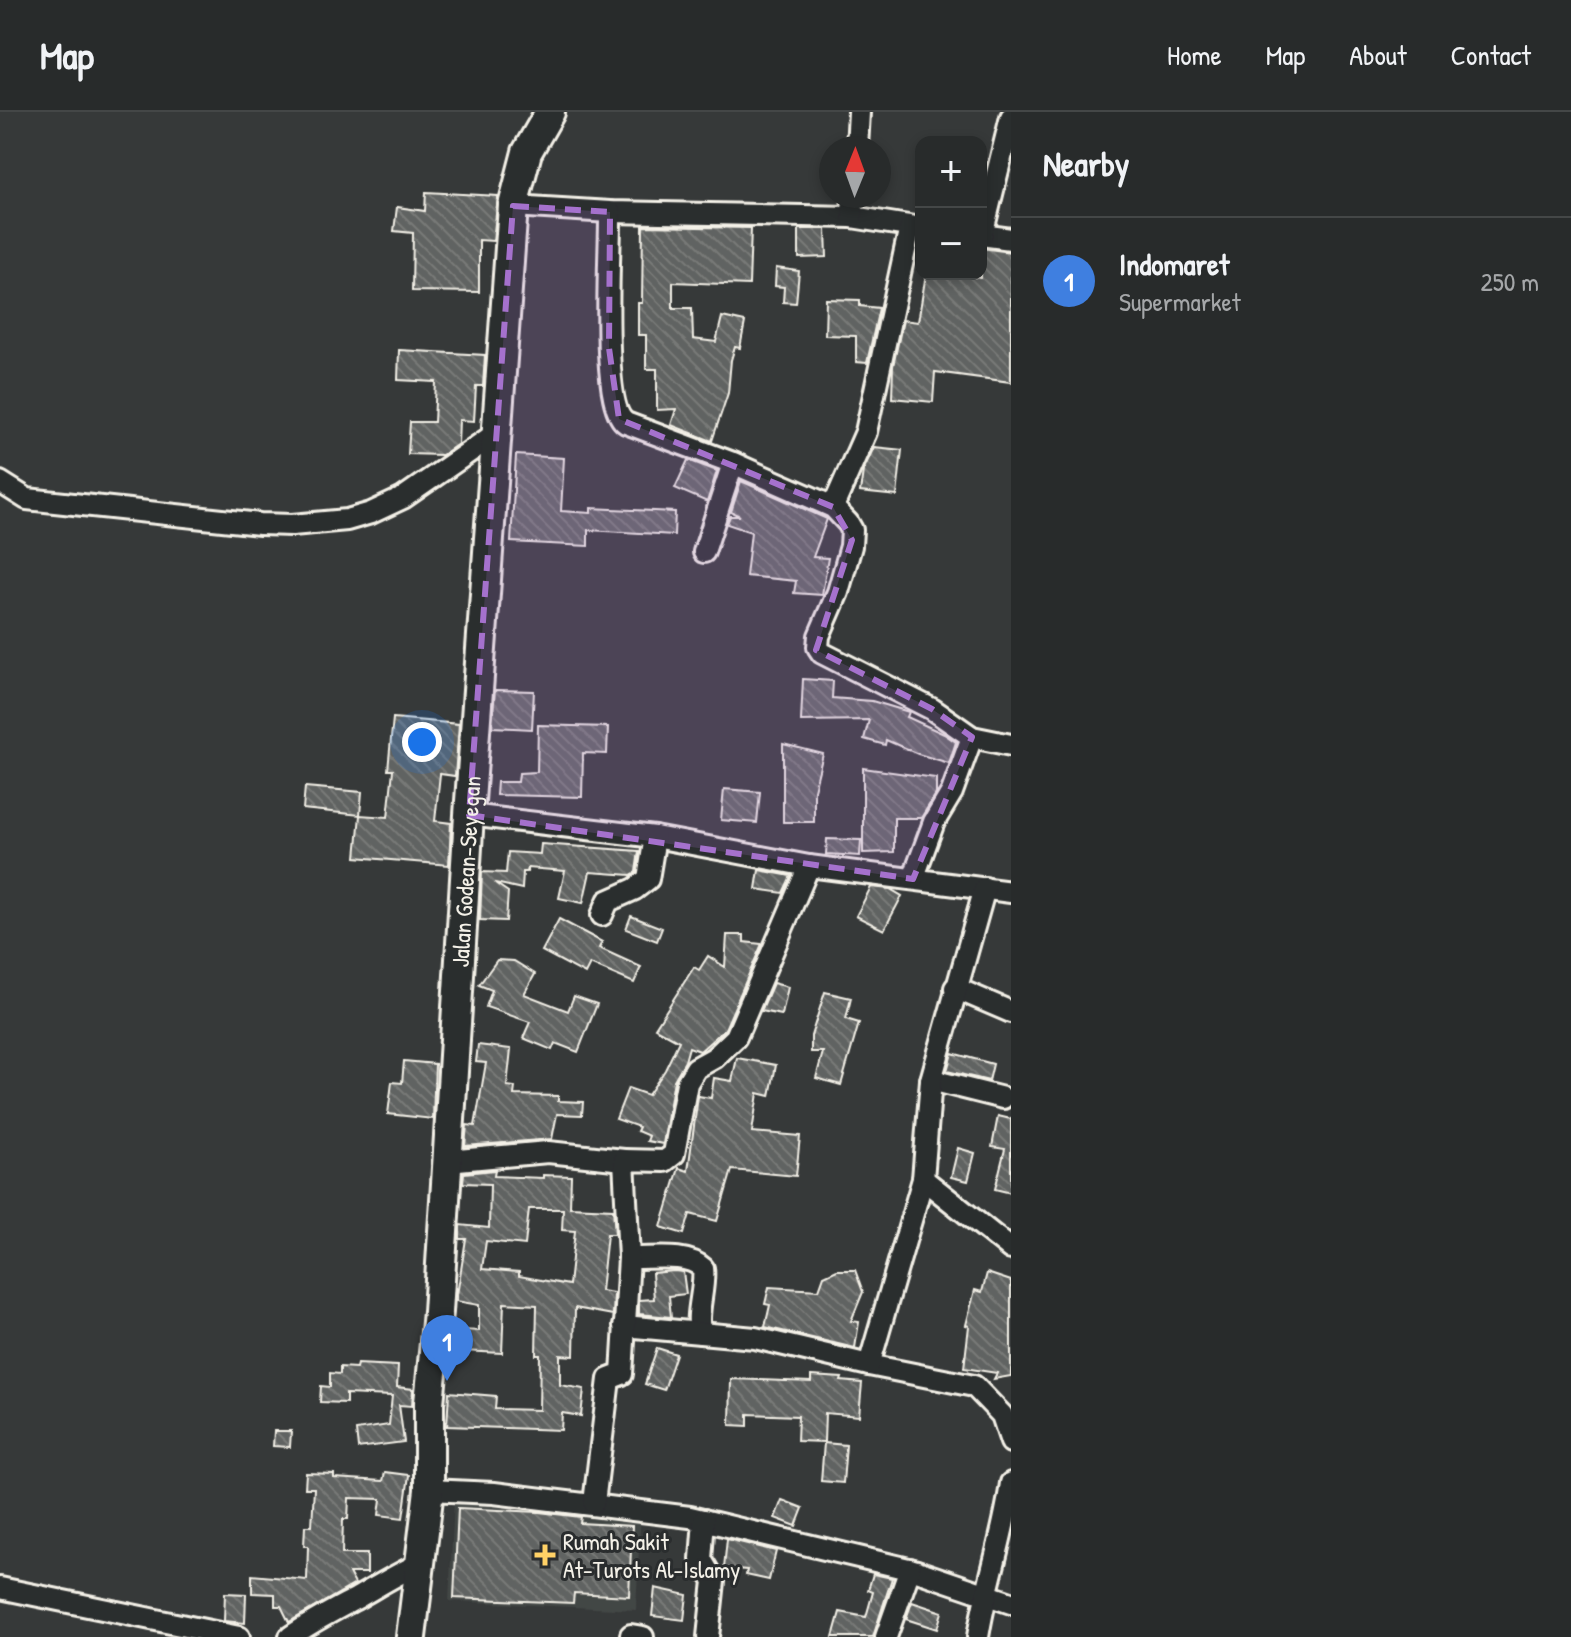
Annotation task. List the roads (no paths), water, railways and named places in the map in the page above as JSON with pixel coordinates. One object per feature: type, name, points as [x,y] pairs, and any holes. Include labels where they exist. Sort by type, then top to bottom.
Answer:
[{"type":"main road","name":"Jalan Godean-Seyegan","points":[[411,1637],[429,1490],[429,1403],[513,206],[527,152],[550,112]]},
{"type":"street","points":[[858,136],[859,112]]},
{"type":"street","points":[[987,215],[1011,117]]},
{"type":"street","points":[[513,206],[610,212],[852,217],[915,227],[866,432],[833,507]]},
{"type":"street","points":[[852,208],[852,217]]},
{"type":"street","points":[[610,212],[609,348],[611,384],[618,416],[626,423],[733,463],[833,507],[850,527],[852,540],[838,592],[819,636],[818,647],[822,653],[932,709],[972,737],[1011,745]]},
{"type":"street","points":[[987,236],[1011,239]]},
{"type":"street","points":[[0,482],[27,499],[260,524],[320,523],[371,513],[403,498],[498,432]]},
{"type":"street","points":[[704,552],[733,463]]},
{"type":"street","points":[[913,879],[934,822],[952,792],[972,737]]},
{"type":"street","points":[[469,815],[655,837],[809,866],[1011,892]]},
{"type":"street","points":[[602,915],[608,901],[635,889],[648,879],[655,837]]},
{"type":"street","points":[[447,1161],[548,1152],[665,1161],[674,1154],[687,1083],[696,1068],[714,1058],[736,1037],[809,866]]},
{"type":"street","points":[[869,1365],[923,1179],[931,1080],[985,888]]},
{"type":"street","points":[[955,988],[1011,1012]]},
{"type":"street","points":[[931,1080],[1003,1098]]},
{"type":"street","points":[[594,1503],[609,1379],[622,1374],[629,1258],[624,1160]]},
{"type":"street","points":[[923,1179],[1011,1249]]},
{"type":"street","points":[[629,1258],[681,1259],[698,1263],[703,1268],[704,1289],[698,1326],[701,1333]]},
{"type":"street","points":[[624,1326],[777,1342],[974,1386],[1006,1410],[1011,1442]]},
{"type":"street","points":[[978,1637],[1011,1483]]},
{"type":"street","points":[[429,1490],[594,1503],[704,1520],[910,1569],[1011,1603]]},
{"type":"street","points":[[704,1520],[701,1559],[714,1581],[708,1637]]},
{"type":"street","points":[[290,1637],[323,1614],[419,1564]]},
{"type":"street","points":[[886,1637],[910,1569]]},
{"type":"street","points":[[0,1588],[239,1637]]},
{"type":"place","name":"Indomaret","points":[[447,1381]]},
{"type":"place","name":"Rumah Sakit At-Turots Al-Islamy","points":[[545,1555]]}]
